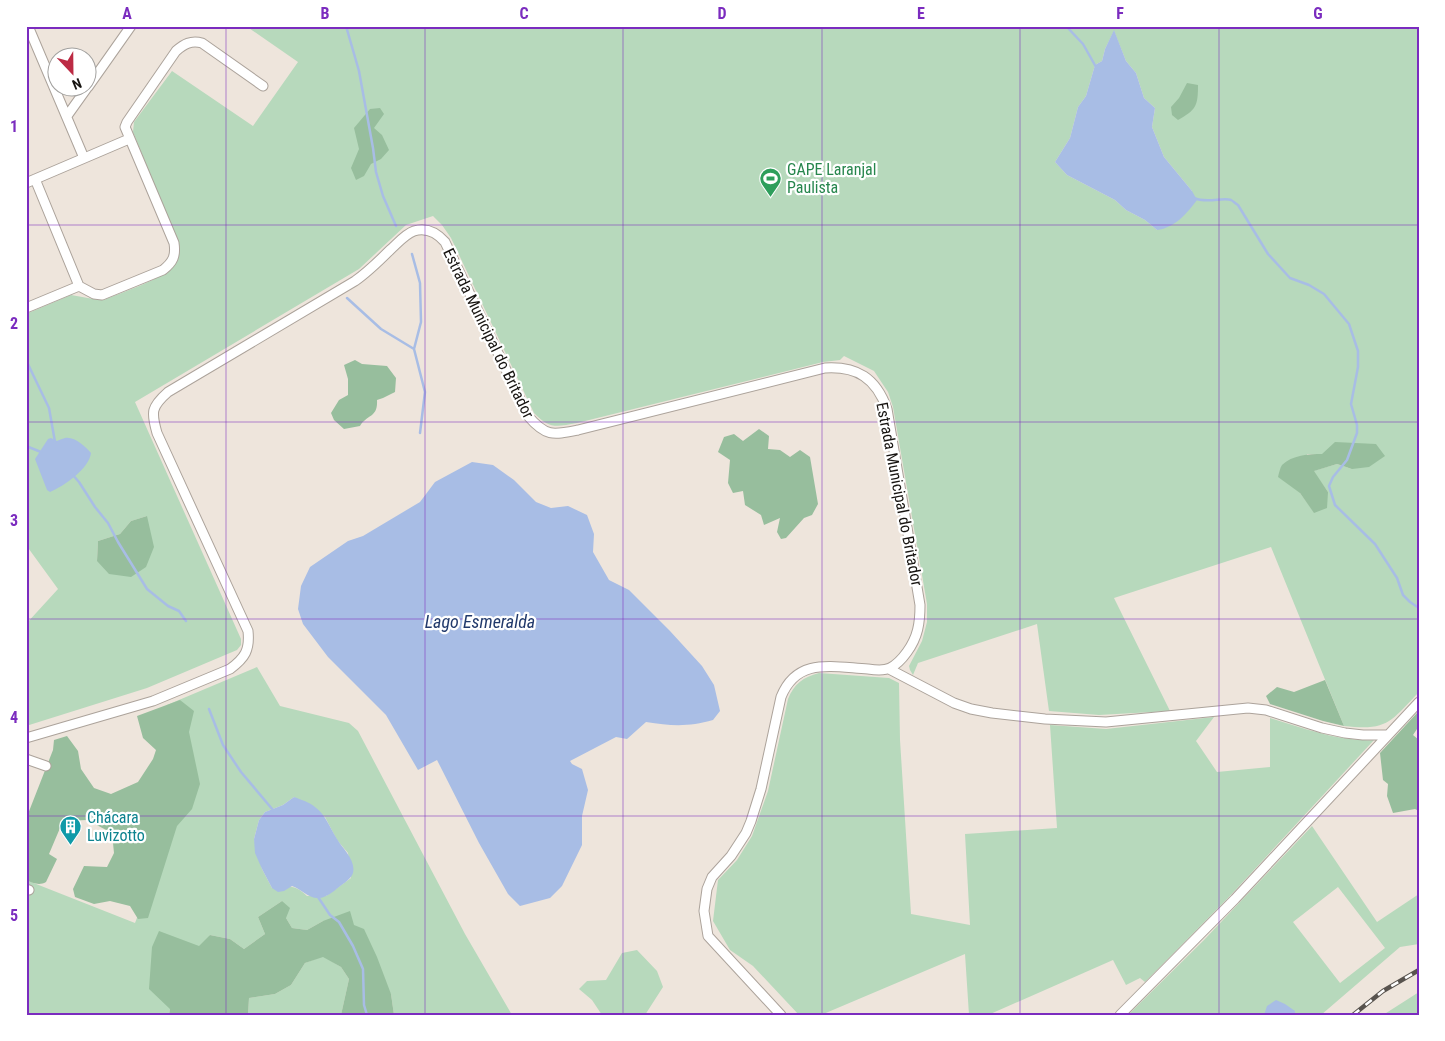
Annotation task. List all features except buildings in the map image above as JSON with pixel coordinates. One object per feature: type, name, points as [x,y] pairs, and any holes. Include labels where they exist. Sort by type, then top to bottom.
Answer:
[{"type":"street","points":[[28,26],[84,158]]},
{"type":"street","points":[[98,72],[131,26]]},
{"type":"street","points":[[129,139],[31,181],[79,286],[94,294],[102,294],[163,270],[174,258],[174,243],[125,127],[176,51],[188,42],[202,43],[263,86]]},
{"type":"street","points":[[67,116],[79,98]]},
{"type":"street","name":"Estrada Municipal do Britador","points":[[26,738],[153,701],[240,662],[246,652],[249,641],[248,631],[156,433],[153,416],[154,408],[159,400],[168,392],[355,281],[405,236],[413,231],[421,230],[429,230],[439,235],[445,242],[528,416],[536,426],[544,431],[563,433],[578,430],[824,368],[848,370],[860,374],[874,383],[882,395],[886,409],[920,605],[920,621],[915,639],[899,662],[889,669]]},
{"type":"street","points":[[26,308],[79,286]]},
{"type":"street","points":[[781,1015],[708,936],[704,911],[707,889],[712,877],[731,856],[748,827],[761,789],[781,697],[785,687],[798,674],[809,668],[819,666],[876,670],[889,669],[954,703],[971,710],[992,714],[1106,722],[1248,708],[1266,710],[1322,728],[1345,733],[1388,735]]},
{"type":"street","points":[[1120,1015],[1235,899],[1419,702]]},
{"type":"street","points":[[26,759],[46,766]]},
{"type":"green space","points":[[246,26],[1419,26],[1419,692],[1401,711],[1387,722],[1370,727],[1344,726],[1271,547],[1114,598],[1170,711],[1099,715],[1049,711],[1037,624],[918,663],[913,675],[909,666],[922,641],[927,622],[927,604],[893,407],[888,392],[874,371],[844,356],[840,360],[823,362],[577,423],[553,426],[544,422],[534,413],[451,238],[433,216],[406,225],[359,269],[135,402],[241,639],[241,645],[237,650],[147,688],[26,726],[26,624],[58,589],[26,545],[26,314],[71,295],[104,300],[162,275],[175,264],[180,248],[133,132],[134,122],[172,71],[253,126],[298,62]],"holes":[[[1114,31],[1126,61],[1136,73],[1144,98],[1155,108],[1152,127],[1164,157],[1192,191],[1157,230],[1145,220],[1126,210],[1115,200],[1067,175],[1055,162],[1070,138],[1078,107],[1086,96],[1095,65],[1102,61],[1105,49]],[[1307,454],[1322,454],[1352,469],[1337,464],[1313,471],[1328,492],[1314,512],[1300,493]],[[147,516],[97,561],[98,541],[120,534],[131,521]]]},
{"type":"green space","points":[[1187,83],[1198,85],[1196,103],[1189,113],[1178,120],[1172,115],[1171,107],[1179,98]]},
{"type":"green space","points":[[380,108],[384,114],[374,128],[382,135],[389,150],[381,159],[371,164],[364,176],[356,180],[351,168],[359,149],[354,128],[370,109]]},
{"type":"green space","points":[[355,360],[362,364],[387,366],[396,378],[395,392],[377,400],[376,410],[360,426],[344,429],[334,420],[331,413],[339,400],[348,395],[348,379],[344,365]]},
{"type":"green space","points":[[759,429],[769,436],[768,449],[780,450],[790,457],[800,450],[810,457],[818,504],[812,515],[804,518],[786,538],[781,539],[777,532],[780,518],[764,525],[761,515],[745,505],[743,491],[733,493],[728,483],[730,460],[718,452],[724,437],[734,434],[743,441]]},
{"type":"green space","points":[[1335,442],[1376,444],[1385,456],[1369,467],[1352,469],[1337,464],[1314,471],[1328,492],[1327,508],[1314,513],[1300,493],[1278,477],[1282,465],[1286,462],[1296,457],[1322,454]]},
{"type":"green space","points":[[147,516],[154,547],[146,567],[131,577],[109,574],[97,561],[98,541],[120,534],[131,521]]},
{"type":"green space","points":[[257,667],[280,706],[349,723],[358,731],[465,934],[512,1015],[394,1015],[391,994],[323,921],[307,930],[292,928],[286,918],[282,901],[258,917],[265,934],[244,949],[230,939],[210,935],[170,1009],[169,1015],[26,1015],[26,880],[135,923],[194,767],[167,705]],"holes":[[[294,797],[325,817],[337,840],[348,853],[351,878],[326,896],[307,896],[299,889],[291,887],[272,888],[262,869],[254,839],[259,820],[265,812],[283,805]]]},
{"type":"green space","points":[[819,673],[889,678],[899,683],[900,740],[911,914],[970,925],[965,834],[1057,828],[1050,725],[1106,729],[1214,717],[1196,741],[1217,772],[1270,767],[1270,718],[1335,737],[1374,740],[1228,898],[1145,982],[1140,978],[1126,985],[1113,960],[988,1015],[969,1015],[965,954],[821,1015],[799,1015],[753,966],[730,950],[713,921],[718,880],[737,860],[752,836],[768,791],[788,699],[793,689],[800,682]]},
{"type":"green space","points":[[1325,680],[1344,726],[1270,704],[1266,696],[1277,687],[1294,692]]},
{"type":"green space","points":[[180,700],[194,711],[189,732],[200,784],[192,809],[177,826],[148,918],[138,919],[130,906],[110,901],[94,904],[75,897],[73,889],[84,866],[107,867],[114,853],[112,833],[87,820],[63,821],[49,854],[57,859],[46,882],[38,884],[26,880],[26,819],[53,750],[54,740],[67,736],[78,751],[81,769],[94,788],[111,794],[138,782],[153,759],[156,750],[143,738],[137,716]]},
{"type":"green space","points":[[1417,713],[1419,714],[1419,726],[1413,735],[1419,740],[1419,811],[1415,809],[1393,813],[1387,796],[1388,784],[1383,780],[1380,753]]},
{"type":"green space","points":[[1312,826],[1377,922],[1419,894],[1419,944],[1400,947],[1321,1015],[1128,1015],[1204,940]],"holes":[[[1338,887],[1385,948],[1340,983],[1293,922]]]},
{"type":"green space","points":[[282,901],[290,908],[286,918],[292,928],[307,930],[323,921],[350,911],[354,925],[364,929],[377,957],[391,994],[394,1015],[341,1015],[349,979],[341,967],[323,957],[305,963],[291,985],[275,994],[249,998],[248,1015],[169,1015],[170,1009],[149,989],[152,947],[159,931],[199,946],[210,935],[230,939],[244,949],[265,934],[258,917]]},
{"type":"green space","points":[[637,950],[657,971],[663,987],[645,1015],[602,1015],[592,1000],[579,989],[587,981],[606,980],[622,953]]},
{"type":"green space","points":[[323,956],[341,967],[349,979],[341,1015],[248,1015],[249,998],[275,994],[291,985],[305,963]]},
{"type":"green space","points":[[1419,992],[1419,1015],[1383,1015]]},
{"type":"water","points":[[1114,30],[1126,61],[1136,73],[1144,98],[1155,108],[1152,127],[1164,157],[1192,191],[1197,200],[1180,219],[1163,229],[1157,230],[1145,220],[1126,210],[1115,200],[1067,175],[1055,162],[1070,138],[1078,107],[1086,96],[1095,65],[1102,61],[1105,49]]},
{"type":"water","points":[[51,438],[57,441],[65,438],[76,440],[91,453],[81,471],[62,486],[50,492],[47,490],[35,459],[48,439]]},
{"type":"water","name":"Lago Esmeralda","points":[[472,462],[493,465],[514,480],[536,502],[551,508],[568,506],[587,515],[594,534],[593,552],[609,580],[629,590],[702,666],[714,685],[720,711],[713,720],[696,724],[672,725],[646,722],[627,739],[616,737],[570,761],[582,769],[588,790],[582,816],[582,845],[562,886],[550,898],[520,906],[508,894],[479,843],[437,760],[418,770],[386,715],[328,657],[303,624],[298,609],[301,586],[310,567],[348,541],[363,536],[420,502],[435,482]]},
{"type":"water","points":[[294,797],[319,810],[353,864],[353,873],[349,879],[322,898],[312,897],[292,886],[278,892],[272,888],[255,853],[254,839],[259,820],[265,812],[283,805]]},
{"type":"water","points":[[1276,1000],[1295,1011],[1295,1015],[1264,1015],[1267,1006]]},
{"type":"waterway","points":[[346,26],[359,71],[376,172],[383,196],[396,226]]},
{"type":"waterway","points":[[1066,26],[1083,44],[1096,67]]},
{"type":"waterway","points":[[1194,198],[1199,200],[1227,199],[1238,205],[1268,254],[1290,278],[1309,285],[1324,294],[1349,324],[1358,351],[1358,367],[1351,404],[1357,425],[1357,433],[1347,460],[1333,477],[1329,486],[1335,505],[1375,544],[1397,578],[1403,595],[1419,608]]},
{"type":"waterway","points":[[412,254],[420,283],[421,322],[414,349],[425,392],[420,433]]},
{"type":"waterway","points":[[347,298],[381,329],[414,349]]},
{"type":"waterway","points":[[26,360],[49,408],[55,442]]},
{"type":"waterway","points":[[26,446],[41,452]]},
{"type":"waterway","points":[[72,474],[108,523],[147,589],[168,606],[179,611],[186,621]]},
{"type":"waterway","points":[[209,709],[223,745],[241,772],[273,810]]},
{"type":"waterway","points":[[318,897],[330,915],[339,922],[353,946],[363,969],[364,1005],[367,1015]]},
{"type":"railway","points":[[1353,1015],[1383,991],[1419,970]]},
{"type":"place","name":"GAPE Laranjal Paulista","points":[[771,197]]},
{"type":"place","name":"Chácara Luvizotto","points":[[71,845]]}]
